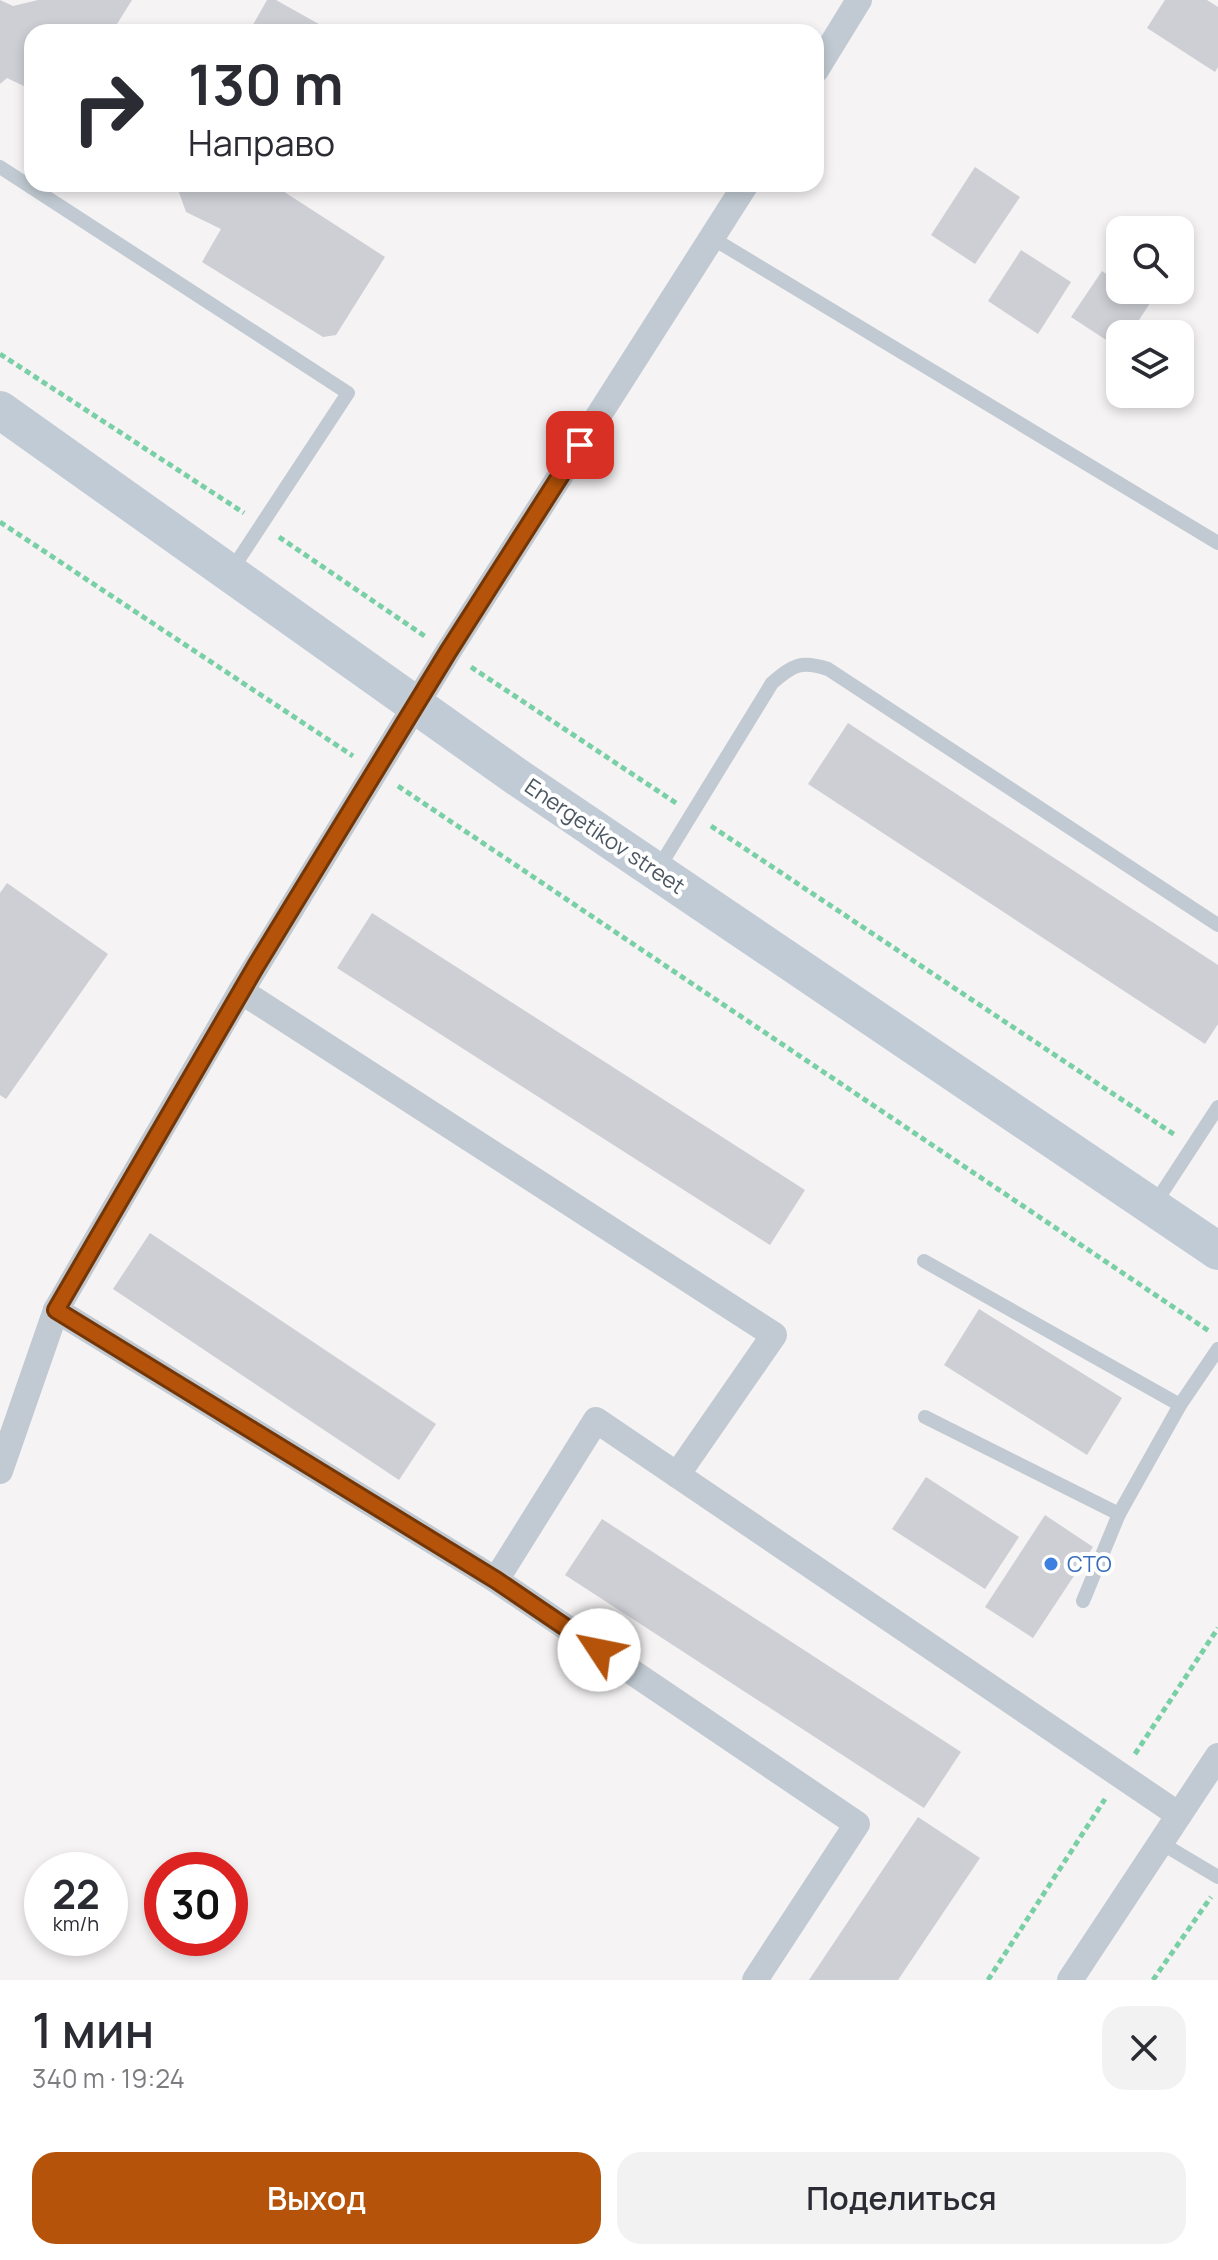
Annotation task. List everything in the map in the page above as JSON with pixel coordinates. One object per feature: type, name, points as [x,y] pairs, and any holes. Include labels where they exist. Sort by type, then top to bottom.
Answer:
[{"type":"main road","name":"Energetikov street","points":[[0,410],[228,574],[417,703],[517,777],[1218,1251]]},
{"type":"street","points":[[824,57],[859,0]]},
{"type":"street","points":[[0,1471],[56,1310],[241,991],[375,771],[741,192]]},
{"type":"street","points":[[241,991],[774,1335],[677,1475]]},
{"type":"street","points":[[56,1310],[496,1580],[857,1824],[755,1980]]},
{"type":"street","points":[[496,1580],[596,1420],[1179,1815]]},
{"type":"street","points":[[1070,1980],[1218,1756]]},
{"type":"lane","points":[[0,167],[24,183]]},
{"type":"lane","points":[[38,192],[348,393],[228,574]]},
{"type":"lane","points":[[712,238],[1218,543]]},
{"type":"lane","points":[[657,871],[772,683],[790,668],[810,663],[828,669],[1218,925]]},
{"type":"lane","points":[[1153,1205],[1218,1107]]},
{"type":"lane","points":[[924,1261],[1180,1405]]},
{"type":"lane","points":[[1083,1601],[1119,1514],[1180,1405],[1218,1349]]},
{"type":"lane","points":[[925,1417],[1119,1514]]},
{"type":"lane","points":[[1161,1843],[1218,1877]]},
{"type":"path","points":[[0,354],[1192,1147]]},
{"type":"path","points":[[0,522],[1218,1337]]},
{"type":"path","points":[[988,1980],[1218,1628]]},
{"type":"path","points":[[1153,1980],[1218,1886]]},
{"type":"building","points":[[0,0],[13,6],[38,0],[132,0],[117,24],[24,24],[24,86],[7,78],[0,84]]},
{"type":"building","points":[[267,0],[276,0],[319,24],[254,24]]},
{"type":"building","points":[[1165,0],[1207,0],[1218,7],[1218,67],[1215,72],[1147,28]]},
{"type":"building","points":[[975,167],[1020,197],[975,264],[931,235]]},
{"type":"building","points":[[179,192],[284,192],[385,257],[336,335],[323,337],[202,262],[221,229],[186,212]]},
{"type":"building","points":[[1021,250],[1071,282],[1038,334],[988,301]]},
{"type":"building","points":[[1102,271],[1106,274],[1106,304],[1149,304],[1139,320],[1106,320],[1106,340],[1071,317]]},
{"type":"building","points":[[848,723],[1218,965],[1218,1024],[1205,1044],[808,784]]},
{"type":"building","points":[[7,883],[108,954],[6,1099],[0,1095],[0,893]]},
{"type":"building","points":[[372,913],[805,1190],[770,1245],[337,968]]},
{"type":"building","points":[[150,1233],[436,1424],[399,1480],[113,1289]]},
{"type":"building","points":[[979,1309],[1122,1398],[1087,1455],[944,1365]]},
{"type":"building","points":[[926,1477],[1019,1537],[985,1589],[892,1529]]},
{"type":"building","points":[[1045,1515],[1093,1547],[1033,1638],[985,1607]]},
{"type":"building","points":[[602,1519],[961,1752],[924,1808],[565,1575]]},
{"type":"building","points":[[918,1817],[980,1858],[898,1980],[809,1980]]},
{"type":"place","name":"СТО","points":[[1051,1564]]},
{"type":"route","points":[[580,445],[448,652],[256,966],[56,1310],[496,1580],[599,1650]]}]
